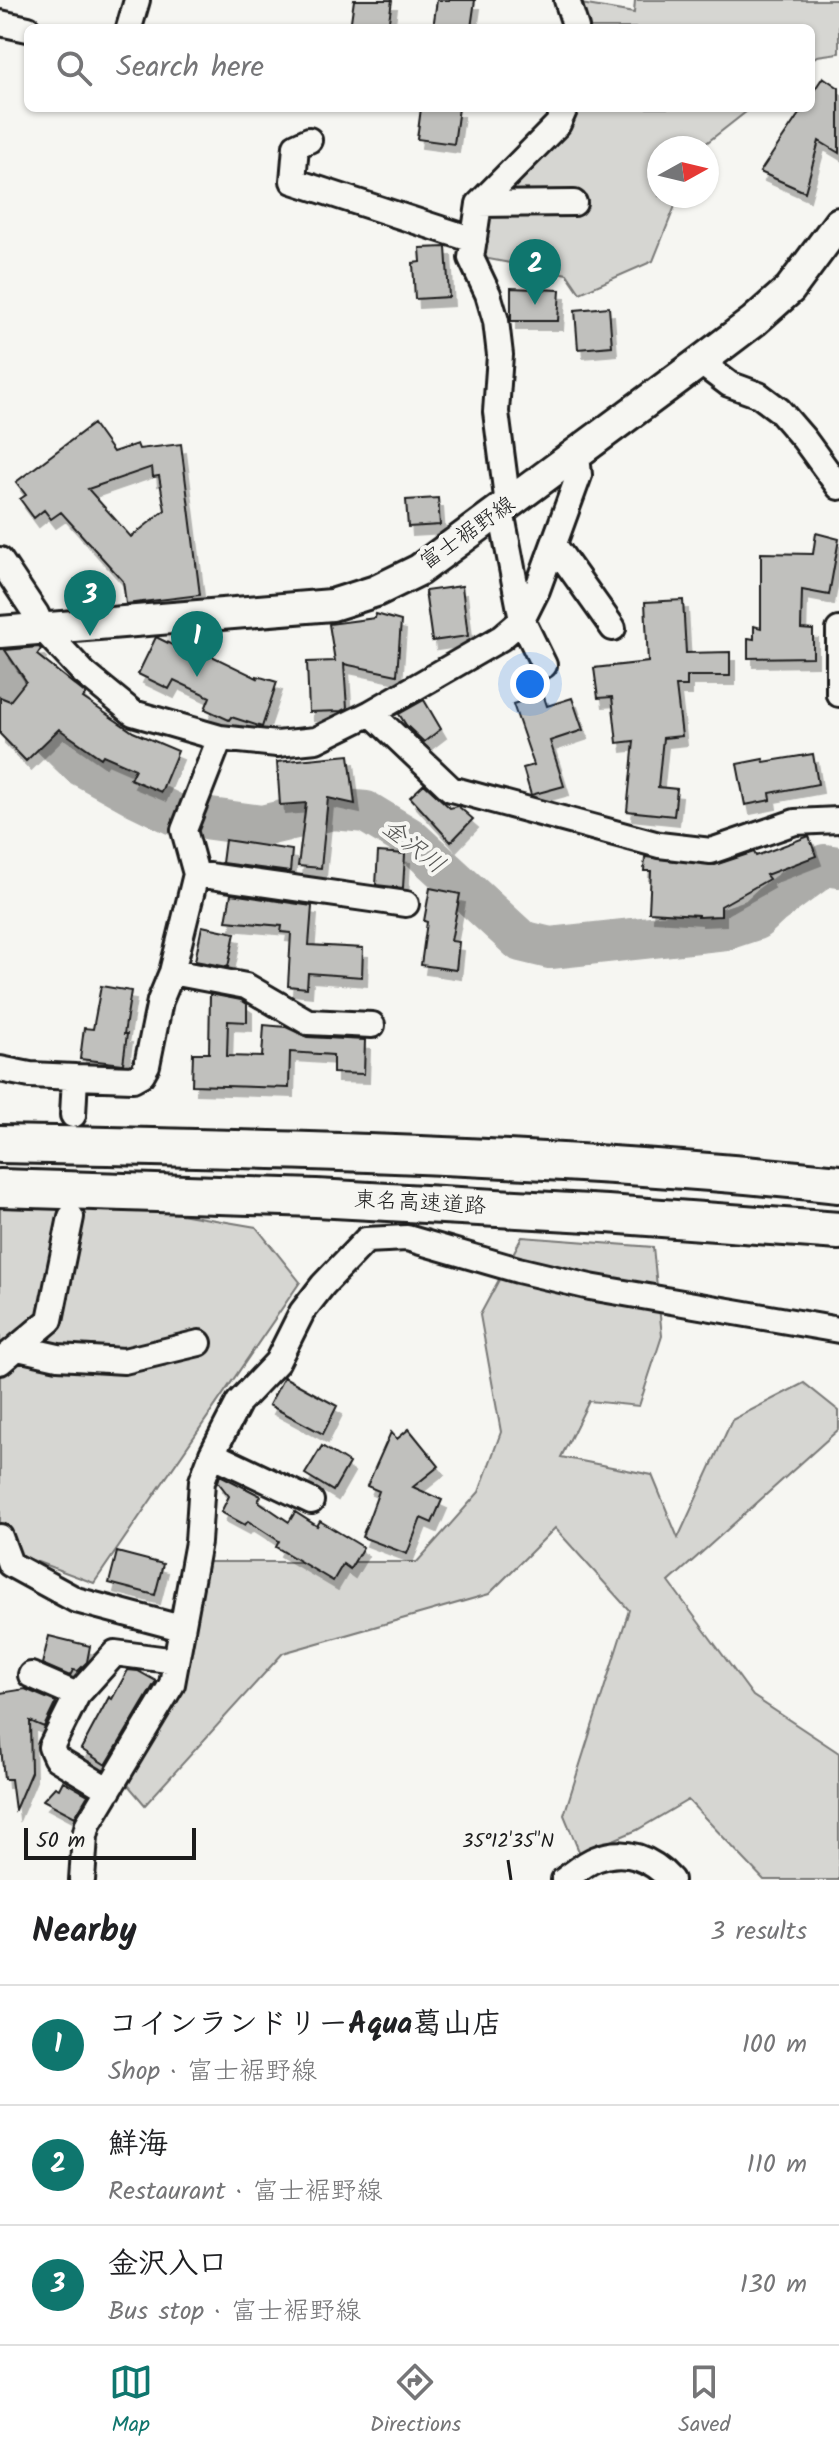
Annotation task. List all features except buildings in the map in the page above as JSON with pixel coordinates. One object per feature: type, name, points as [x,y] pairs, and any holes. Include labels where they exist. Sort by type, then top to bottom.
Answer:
[{"type":"highway","points":[[0,1144],[263,1149],[513,1160],[766,1176],[839,1184]]},
{"type":"highway","name":"東名高速道路","points":[[0,1188],[316,1198],[839,1231]]},
{"type":"main road","name":"富士裾野線","points":[[2,632],[332,605],[376,591],[419,570],[754,321],[790,289],[834,240]]},
{"type":"street","points":[[130,24],[137,0]]},
{"type":"street","points":[[567,0],[575,24]]},
{"type":"street","points":[[0,23],[24,28]]},
{"type":"street","points":[[544,665],[522,620],[505,508],[496,412],[500,355],[496,321],[488,294],[471,258],[479,204],[558,124],[563,112]]},
{"type":"street","points":[[309,140],[296,146],[293,181],[474,240]]},
{"type":"street","points":[[479,204],[574,203]]},
{"type":"street","points":[[700,362],[729,384],[759,395],[779,410],[839,487]]},
{"type":"street","points":[[0,560],[43,629],[84,673],[133,713],[220,738],[277,744],[316,740],[371,713],[501,638],[522,620],[537,590],[579,475],[577,455]]},
{"type":"street","points":[[554,545],[613,628]]},
{"type":"street","points":[[839,640],[839,694]]},
{"type":"street","points":[[371,713],[451,789],[659,845],[711,851],[795,822],[839,820]]},
{"type":"street","points":[[0,1069],[30,1075],[75,1077],[133,1079],[142,1074],[147,1065],[160,1001],[172,972],[196,874],[184,830],[220,738]]},
{"type":"street","points":[[196,874],[406,904]]},
{"type":"street","points":[[172,972],[246,986],[308,1022],[372,1025]]},
{"type":"street","points":[[73,1115],[75,1077]]},
{"type":"street","points":[[9,1355],[50,1320],[71,1217]]},
{"type":"street","points":[[82,1880],[88,1824],[172,1684],[198,1542],[202,1481],[212,1454],[239,1402],[277,1362],[302,1312],[366,1240],[407,1238],[590,1287],[839,1330]]},
{"type":"street","points":[[9,1355],[124,1361],[199,1343]]},
{"type":"street","points":[[212,1454],[311,1501]]},
{"type":"street","points":[[0,1537],[5,1570],[76,1600],[181,1628]]},
{"type":"street","points":[[109,1790],[56,1758],[51,1747],[77,1695],[115,1653],[176,1661]]},
{"type":"street","points":[[31,1675],[77,1695]]},
{"type":"street","points":[[564,1880],[595,1859],[615,1854],[643,1857],[663,1870],[671,1880]]},
{"type":"shaded area","points":[[635,0],[839,0],[839,53],[815,57],[815,24],[584,24],[581,4],[634,13]]},
{"type":"shaded area","points":[[566,112],[746,112],[715,136],[647,136],[647,208],[674,208],[653,261],[580,293],[567,274],[478,257],[486,210]]},
{"type":"shaded area","points":[[0,1199],[93,1199],[256,1227],[300,1282],[94,1583],[19,1555],[0,1559]]},
{"type":"shaded area","points":[[522,1237],[653,1247],[662,1336],[639,1406],[589,1401],[561,1457],[652,1475],[678,1538],[732,1420],[804,1383],[839,1411],[839,1429],[669,1582],[753,1696],[839,1753],[839,1880],[764,1880],[688,1800],[637,1830],[580,1854],[564,1815],[629,1610],[555,1528],[489,1594],[283,1653],[145,1805],[128,1785],[182,1676],[206,1562],[417,1562],[479,1492],[501,1432],[480,1315]]},
{"type":"waterway","name":"金沢川","points":[[0,670],[49,734],[81,765],[135,795],[174,814],[262,826],[333,809],[366,812],[409,838],[521,941],[550,948],[726,929],[756,919],[825,865],[839,867]]},
{"type":"place","name":"鮮海","points":[[535,305]]},
{"type":"place","name":"金沢入口","points":[[90,636]]},
{"type":"place","name":"コインランドリーAqua葛山店","points":[[197,677]]}]
